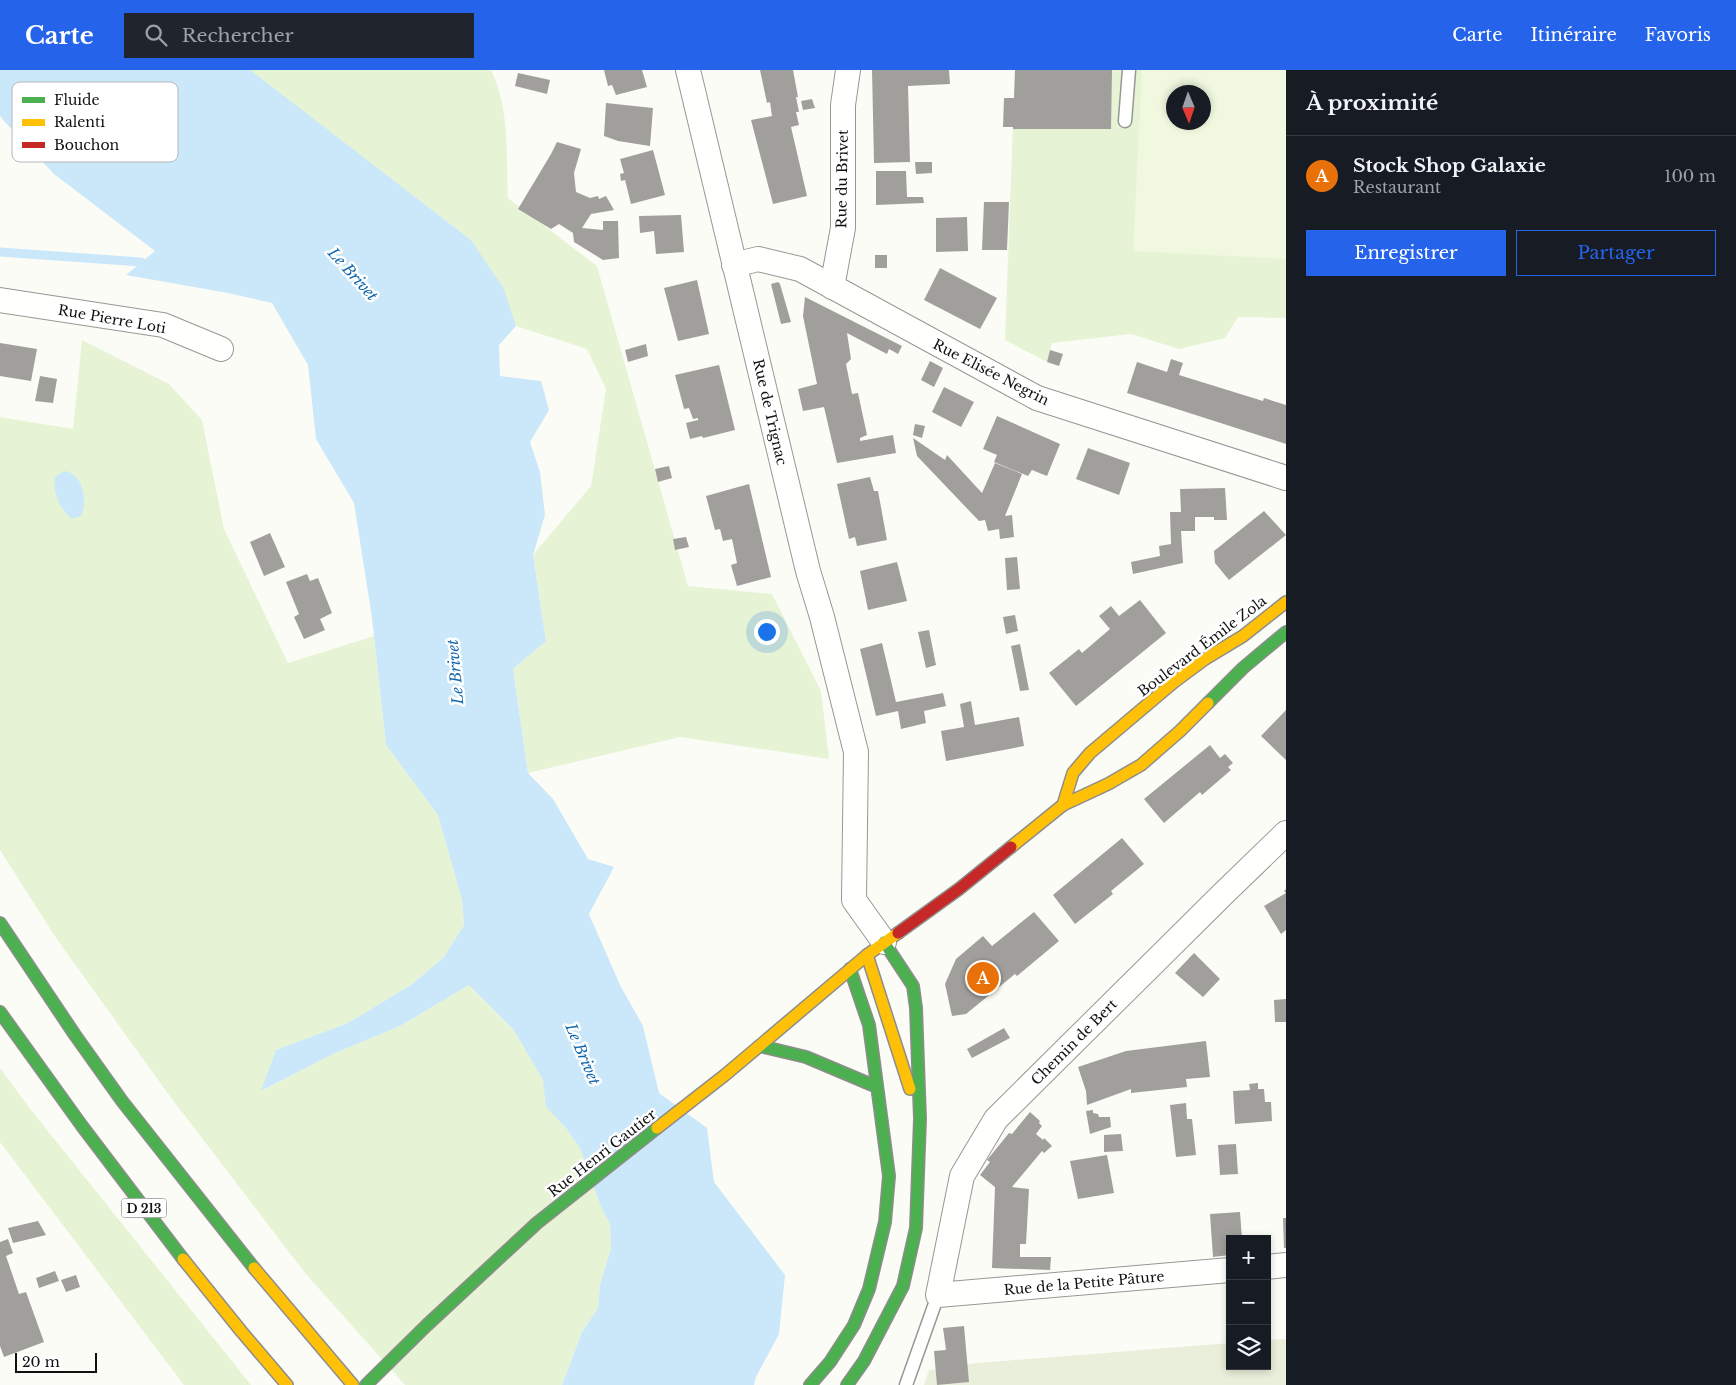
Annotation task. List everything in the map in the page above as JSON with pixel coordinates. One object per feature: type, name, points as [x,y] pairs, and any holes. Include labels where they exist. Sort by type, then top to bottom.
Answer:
[{"type":"main road","name":"Boulevard Émile Zola","points":[[1063,805],[1073,773],[1090,753],[1174,682],[1205,659],[1242,636],[1286,602]]},
{"type":"main road","points":[[875,948],[959,890],[1063,805],[1108,784],[1141,765],[1180,731],[1243,668],[1286,632]]},
{"type":"main road","points":[[0,923],[121,1099],[214,1219],[353,1385]]},
{"type":"main road","points":[[847,1385],[864,1361],[903,1286],[916,1228],[920,1119],[916,1008],[912,986],[875,948]]},
{"type":"main road","points":[[875,948],[920,1119]]},
{"type":"main road","name":"Rue Henri Gautier","points":[[366,1385],[427,1325],[537,1223],[704,1092],[875,948]]},
{"type":"main road","points":[[810,1385],[830,1362],[854,1325],[869,1289],[885,1222],[888,1176],[869,1025],[850,969]]},
{"type":"main road","name":"D 213","points":[[0,1012],[100,1153],[271,1368],[287,1385]]},
{"type":"main road","points":[[760,1046],[806,1057],[877,1087]]},
{"type":"street","name":"Rue de Trignac","points":[[688,70],[808,571],[822,617],[856,752],[854,900],[875,948]]},
{"type":"street","name":"Rue du Brivet","points":[[832,287],[843,228],[843,105],[848,70]]},
{"type":"street","name":"Rue Elisée Negrin","points":[[734,265],[758,259],[800,269],[1037,398],[1286,478]]},
{"type":"street","name":"Rue Pierre Loti","points":[[0,300],[163,325],[221,349]]},
{"type":"street","name":"Chemin de Bert","points":[[938,1295],[962,1176],[996,1120],[1286,833]]},
{"type":"street","points":[[1271,1267],[1286,1265]]},
{"type":"street","name":"Rue de la Petite Pâture","points":[[938,1295],[1226,1270]]},
{"type":"lane","points":[[1125,121],[1129,70]]},
{"type":"lane","points":[[906,1385],[938,1295]]},
{"type":"green space","points":[[248,70],[491,70],[497,85],[504,116],[508,198],[597,266],[688,586],[772,594],[821,691],[829,759],[680,737],[528,773],[513,669],[546,641],[533,555],[591,486],[606,389],[587,349],[516,326],[471,240]]},
{"type":"green space","points":[[1015,70],[1286,70],[1286,318],[1238,317],[1225,338],[1179,349],[1131,334],[1052,343],[1047,362],[1005,340]]},
{"type":"green space","points":[[1142,70],[1286,70],[1286,259],[1133,251]]},
{"type":"green space","points":[[82,340],[169,384],[202,420],[224,529],[288,663],[374,636],[386,745],[438,815],[462,900],[464,925],[444,957],[411,985],[348,1023],[276,1050],[262,1091],[333,1054],[400,1026],[469,985],[513,1029],[543,1080],[545,1092],[580,1148],[601,1207],[610,1224],[611,1248],[600,1285],[598,1308],[582,1332],[562,1385],[405,1385],[305,1273],[169,1095],[56,938],[0,850],[0,417],[73,429]]},
{"type":"green space","points":[[0,1068],[31,1110],[251,1385],[184,1385],[0,1142]]},
{"type":"green space","points":[[1286,1339],[1286,1385],[924,1385],[929,1370],[977,1363],[1226,1343],[1226,1370],[1271,1370],[1271,1340]]},
{"type":"water","name":"Le Brivet","points":[[0,70],[250,70],[471,240],[504,289],[516,326],[499,345],[500,376],[541,381],[549,410],[530,442],[540,472],[545,515],[533,555],[546,641],[513,669],[528,773],[553,799],[588,859],[614,867],[589,914],[620,985],[643,1026],[659,1093],[707,1128],[714,1182],[785,1275],[779,1334],[756,1377],[754,1385],[562,1385],[582,1332],[598,1308],[600,1285],[611,1248],[610,1224],[601,1207],[580,1148],[566,1128],[546,1107],[543,1080],[513,1029],[469,985],[400,1026],[333,1054],[261,1091],[276,1050],[348,1023],[411,985],[444,957],[464,925],[462,900],[438,815],[386,745],[372,618],[354,503],[316,439],[308,365],[272,303],[228,293],[126,275],[155,251],[54,174],[43,162],[178,162],[178,82],[12,82],[12,129],[0,116]]},
{"type":"water","points":[[64,471],[76,477],[80,482],[84,496],[81,516],[72,519],[60,505],[55,489],[55,477]]},
{"type":"building","points":[[604,70],[642,70],[647,87],[616,95],[612,85],[608,86]]},
{"type":"building","points":[[760,70],[793,70],[798,97],[796,97],[799,112],[796,112],[799,125],[791,127],[807,196],[773,204],[751,120],[772,116],[770,102],[767,103]]},
{"type":"building","points":[[872,70],[949,70],[950,84],[908,86],[910,162],[874,163]]},
{"type":"building","points":[[1015,70],[1112,70],[1111,129],[1013,129],[1013,127],[1003,127],[1004,98],[1014,98]]},
{"type":"building","points":[[518,73],[550,80],[547,94],[515,86]]},
{"type":"building","points":[[812,99],[815,108],[803,110],[801,101]]},
{"type":"building","points":[[606,103],[653,108],[650,146],[618,141],[604,136]]},
{"type":"building","points":[[557,142],[581,149],[574,173],[576,192],[590,198],[598,196],[599,199],[606,196],[614,210],[591,214],[582,228],[603,230],[603,221],[618,221],[619,258],[603,260],[574,242],[573,233],[559,224],[551,229],[518,209]]},
{"type":"building","points":[[653,150],[665,195],[631,204],[625,180],[621,181],[620,174],[624,173],[620,159]]},
{"type":"building","points":[[915,162],[932,162],[932,173],[916,174]]},
{"type":"building","points":[[876,171],[906,171],[907,197],[923,197],[924,203],[876,205]]},
{"type":"building","points":[[984,202],[1009,202],[1007,250],[982,250]]},
{"type":"building","points":[[681,215],[684,252],[656,254],[654,231],[640,233],[639,216]]},
{"type":"building","points":[[967,217],[968,251],[936,252],[936,218]]},
{"type":"building","points":[[875,255],[887,255],[887,268],[875,268]]},
{"type":"building","points":[[940,268],[997,298],[980,329],[924,300]]},
{"type":"building","points":[[697,280],[709,334],[678,341],[664,288]]},
{"type":"building","points":[[778,282],[791,322],[781,324],[771,284]]},
{"type":"building","points":[[805,297],[902,346],[898,354],[889,349],[887,354],[847,333],[851,359],[846,364],[852,394],[858,393],[867,435],[860,438],[860,441],[893,435],[896,453],[837,463],[824,407],[803,411],[798,389],[817,384],[803,316]]},
{"type":"building","points":[[0,343],[37,349],[31,381],[0,376]]},
{"type":"building","points":[[646,344],[648,356],[628,362],[625,350]]},
{"type":"building","points":[[1050,350],[1063,354],[1059,366],[1047,362]]},
{"type":"building","points":[[1171,359],[1183,363],[1179,375],[1263,401],[1264,398],[1286,405],[1286,444],[1127,393],[1137,362],[1167,372]]},
{"type":"building","points":[[930,361],[943,368],[934,387],[921,380]]},
{"type":"building","points":[[719,365],[735,430],[703,438],[702,436],[690,439],[686,423],[698,420],[698,418],[693,419],[689,408],[684,409],[675,375]]},
{"type":"building","points":[[40,376],[57,379],[53,403],[35,401]]},
{"type":"building","points":[[944,387],[974,402],[961,427],[932,412]]},
{"type":"building","points":[[997,416],[1060,444],[1047,476],[1032,470],[1028,476],[994,462],[997,455],[983,449]]},
{"type":"building","points":[[915,424],[925,426],[922,438],[913,435]]},
{"type":"building","points":[[913,438],[945,460],[947,455],[982,493],[995,463],[1022,474],[1005,516],[1012,515],[1014,537],[1000,539],[999,529],[988,531],[985,520],[979,521],[917,456]]},
{"type":"building","points":[[1088,448],[1130,463],[1119,495],[1076,479]]},
{"type":"building","points":[[669,466],[672,478],[658,482],[655,469]]},
{"type":"building","points":[[870,477],[874,491],[878,491],[887,540],[857,546],[855,537],[849,539],[837,484]]},
{"type":"building","points":[[749,484],[771,577],[737,586],[731,565],[737,563],[732,539],[723,541],[720,529],[715,530],[706,496]]},
{"type":"building","points":[[1225,488],[1227,520],[1214,520],[1214,517],[1195,517],[1195,531],[1181,531],[1183,563],[1133,574],[1131,562],[1160,556],[1159,546],[1171,544],[1170,512],[1181,512],[1180,489]]},
{"type":"building","points":[[1264,511],[1286,535],[1229,580],[1215,563],[1214,551]]},
{"type":"building","points":[[270,533],[285,567],[264,576],[250,542]]},
{"type":"building","points":[[686,537],[689,547],[675,550],[673,539]]},
{"type":"building","points":[[1017,557],[1020,589],[1007,590],[1005,558]]},
{"type":"building","points":[[897,562],[907,601],[868,610],[860,571]]},
{"type":"building","points":[[307,574],[310,581],[318,578],[332,613],[320,619],[325,630],[304,639],[294,617],[299,614],[286,582]]},
{"type":"building","points":[[1140,600],[1166,633],[1076,706],[1049,673],[1079,649],[1082,653],[1110,629],[1099,616],[1111,606],[1119,616]]},
{"type":"building","points":[[1015,615],[1018,631],[1006,634],[1003,617]]},
{"type":"building","points":[[929,630],[936,665],[926,668],[918,632]]},
{"type":"building","points":[[882,643],[896,702],[943,693],[946,706],[924,711],[926,723],[901,729],[898,711],[876,716],[860,649]]},
{"type":"building","points":[[1020,644],[1029,690],[1020,691],[1011,646]]},
{"type":"building","points":[[971,701],[975,725],[1019,717],[1024,746],[946,761],[941,731],[964,727],[960,704]]},
{"type":"building","points":[[1286,710],[1286,760],[1261,736]]},
{"type":"building","points":[[1210,745],[1220,758],[1225,754],[1233,763],[1228,767],[1231,770],[1202,795],[1200,792],[1164,823],[1144,799]]},
{"type":"building","points":[[1122,838],[1144,864],[1111,891],[1113,894],[1075,924],[1053,895]]},
{"type":"building","points":[[1286,893],[1286,930],[1281,934],[1264,906]]},
{"type":"building","points":[[1034,912],[1059,941],[1017,976],[1015,974],[966,1014],[952,1016],[945,984],[956,959],[983,936],[992,946]]},
{"type":"building","points":[[1194,953],[1220,979],[1203,997],[1175,973]]},
{"type":"building","points":[[1286,999],[1286,1022],[1275,1022],[1274,1000]]},
{"type":"building","points":[[1004,1028],[1010,1038],[972,1058],[967,1049]]},
{"type":"building","points":[[1206,1041],[1210,1077],[1186,1079],[1187,1087],[1131,1093],[1131,1089],[1087,1105],[1086,1091],[1078,1067],[1126,1051]]},
{"type":"building","points":[[1258,1083],[1258,1089],[1264,1089],[1265,1102],[1271,1102],[1272,1121],[1235,1124],[1233,1091],[1250,1090],[1249,1084]]},
{"type":"building","points":[[1186,1103],[1187,1119],[1192,1119],[1196,1155],[1176,1157],[1170,1105]]},
{"type":"building","points":[[1093,1110],[1093,1113],[1098,1114],[1099,1117],[1110,1117],[1111,1127],[1090,1134],[1086,1111]]},
{"type":"building","points":[[1030,1112],[1040,1121],[1039,1123],[1042,1126],[1036,1134],[1043,1140],[1044,1138],[1052,1146],[1044,1153],[1042,1151],[1012,1187],[1029,1189],[1026,1244],[1020,1244],[1020,1257],[1051,1257],[1050,1270],[992,1268],[995,1187],[980,1175],[990,1162],[987,1160],[1009,1133],[1012,1134]]},
{"type":"building","points":[[1121,1134],[1123,1151],[1104,1152],[1104,1135]]},
{"type":"building","points":[[1236,1144],[1238,1174],[1220,1175],[1218,1145]]},
{"type":"building","points":[[1107,1155],[1114,1193],[1078,1199],[1070,1161]]},
{"type":"building","points":[[1240,1212],[1242,1235],[1226,1235],[1226,1255],[1213,1257],[1210,1214]]},
{"type":"building","points":[[1283,1218],[1286,1218],[1286,1248],[1284,1248]]},
{"type":"building","points":[[38,1221],[46,1235],[13,1243],[8,1228]]},
{"type":"building","points":[[8,1239],[13,1253],[6,1256],[19,1294],[26,1292],[44,1342],[4,1357],[0,1346],[0,1242]]},
{"type":"building","points":[[55,1271],[59,1281],[39,1288],[36,1278]]},
{"type":"building","points":[[76,1275],[80,1287],[66,1292],[61,1280]]},
{"type":"building","points":[[964,1326],[969,1382],[937,1385],[934,1351],[946,1350],[943,1328]]},
{"type":"waterway","points":[[0,252],[141,262]]},
{"type":"traffic: fast","points":[[1208,703],[1243,668],[1286,632]]},
{"type":"traffic: fast","points":[[0,923],[122,1101],[254,1268]]},
{"type":"traffic: fast","points":[[847,1385],[864,1361],[903,1286],[916,1228],[920,1119],[916,1008],[913,986],[884,942]]},
{"type":"traffic: fast","points":[[810,1385],[830,1362],[854,1325],[869,1289],[885,1222],[889,1176],[869,1025],[850,969]]},
{"type":"traffic: fast","points":[[0,1012],[82,1126],[183,1259]]},
{"type":"traffic: fast","points":[[760,1046],[806,1057],[877,1087]]},
{"type":"traffic: fast","points":[[366,1385],[427,1325],[537,1223],[657,1128]]},
{"type":"traffic: slow","points":[[1063,805],[1073,773],[1090,753],[1174,682],[1205,659],[1243,636],[1286,602]]},
{"type":"traffic: slow","points":[[1011,847],[1063,805],[1108,784],[1141,765],[1180,731],[1208,703]]},
{"type":"traffic: slow","points":[[657,1128],[725,1075],[867,955],[898,933]]},
{"type":"traffic: slow","points":[[867,955],[910,1089]]},
{"type":"traffic: slow","points":[[183,1259],[287,1385]]},
{"type":"traffic: slow","points":[[254,1268],[353,1385]]},
{"type":"traffic: jam","points":[[898,933],[959,889],[1011,847]]},
{"type":"place","name":"Stock Shop Galaxie","points":[[983,978]]}]
